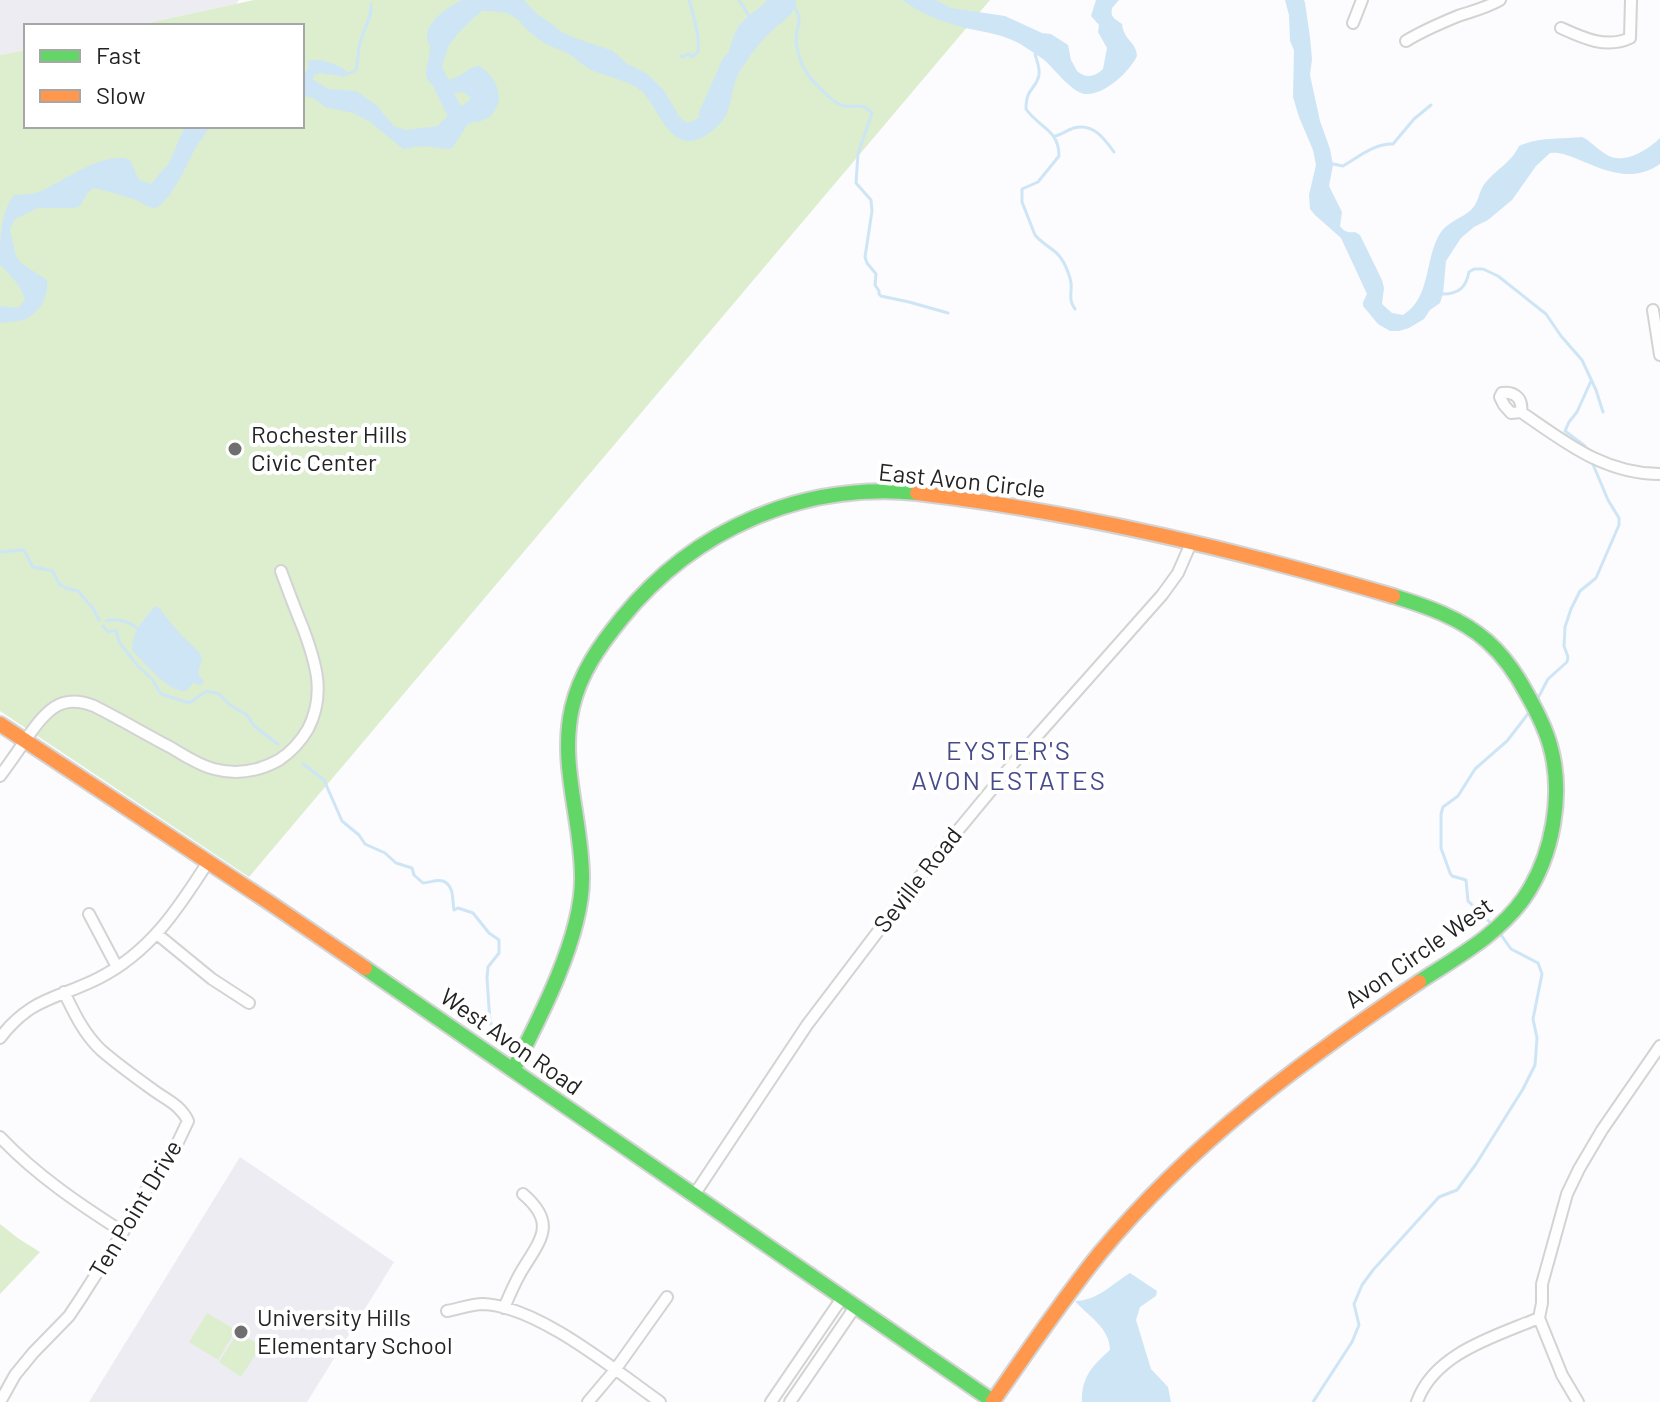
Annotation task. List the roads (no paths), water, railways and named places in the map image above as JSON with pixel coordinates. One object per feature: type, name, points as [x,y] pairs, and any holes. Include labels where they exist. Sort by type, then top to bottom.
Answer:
[{"type":"street","points":[[1353,23],[1362,0]]},
{"type":"street","points":[[1406,41],[1500,0]]},
{"type":"street","points":[[1561,28],[1600,42],[1621,42],[1630,38],[1631,0]]},
{"type":"street","points":[[1653,310],[1660,355]]},
{"type":"street","points":[[1521,412],[1591,458],[1610,466],[1660,474]]},
{"type":"street","name":"East Avon Circle","points":[[513,1070],[570,942],[581,898],[582,855],[567,747],[579,684],[599,650],[635,603],[673,567],[703,544],[773,510],[823,498],[884,490],[1048,513],[1191,543]]},
{"type":"street","name":"Seville Road","points":[[694,1195],[807,1025],[854,961],[1021,754],[1162,595],[1178,573],[1191,543]]},
{"type":"street","name":"Avon Circle West","points":[[994,1402],[1061,1304],[1101,1252],[1156,1191],[1201,1147],[1288,1074],[1346,1031],[1494,932],[1526,895],[1537,877],[1547,848],[1555,782],[1551,749],[1543,725],[1523,686],[1493,646],[1475,631],[1422,607],[1322,576],[1191,543]]},
{"type":"street","points":[[0,776],[51,709],[61,703],[76,701],[94,706],[214,769],[245,772],[283,757],[296,746],[309,725],[316,709],[318,682],[312,652],[281,571]]},
{"type":"street","name":"West Avon Road","points":[[0,724],[513,1070],[994,1402]]},
{"type":"street","points":[[0,1038],[29,1008],[99,978],[132,957],[178,909],[208,862]]},
{"type":"street","points":[[89,914],[117,967]]},
{"type":"street","points":[[157,934],[212,979],[249,1003]]},
{"type":"street","name":"Ten Point Drive","points":[[0,1402],[15,1375],[69,1316],[178,1142],[188,1121],[176,1104],[101,1049],[82,1026],[64,992]]},
{"type":"street","points":[[1578,1402],[1562,1375],[1539,1318],[1542,1284],[1567,1194],[1591,1149],[1660,1046]]},
{"type":"street","points":[[0,1137],[41,1176],[123,1232]]},
{"type":"street","points":[[504,1308],[544,1231],[536,1205],[523,1194]]},
{"type":"street","points":[[588,1402],[667,1297]]},
{"type":"street","points":[[771,1402],[849,1303]]},
{"type":"street","points":[[790,1402],[849,1303]]},
{"type":"street","points":[[447,1311],[480,1304],[504,1308],[553,1328],[660,1402]]},
{"type":"street","points":[[1417,1402],[1434,1374],[1455,1356],[1539,1318]]},
{"type":"water","points":[[462,0],[524,0],[562,32],[613,51],[626,63],[647,74],[663,89],[681,119],[688,123],[700,117],[716,95],[733,38],[742,22],[767,0],[796,0],[789,16],[770,32],[744,65],[724,119],[708,134],[694,140],[683,140],[674,135],[636,87],[592,70],[569,54],[546,44],[507,8],[497,3],[473,19],[447,50],[442,67],[448,79],[479,66],[491,76],[499,97],[494,112],[488,118],[468,124],[449,149],[421,146],[403,149],[369,121],[353,113],[325,107],[304,96],[304,73],[308,70],[308,61],[324,61],[350,73],[345,77],[320,73],[314,75],[313,80],[329,89],[356,91],[376,105],[394,126],[406,130],[438,126],[470,97],[463,92],[443,94],[426,74],[430,25]]},
{"type":"water","points":[[902,0],[936,0],[951,8],[1005,16],[1051,34],[1068,45],[1077,71],[1090,76],[1103,69],[1107,48],[1098,32],[1099,25],[1091,16],[1096,0],[1119,0],[1112,8],[1112,14],[1122,24],[1137,56],[1116,81],[1092,94],[1080,93],[1043,59],[1016,42],[943,21]]},
{"type":"water","points":[[1285,0],[1304,0],[1305,3],[1312,59],[1310,75],[1330,149],[1333,165],[1329,186],[1342,212],[1340,226],[1347,232],[1360,235],[1382,280],[1382,304],[1392,313],[1403,315],[1419,298],[1441,232],[1471,210],[1486,182],[1519,146],[1542,140],[1582,137],[1607,155],[1621,158],[1642,151],[1660,138],[1660,164],[1639,173],[1618,173],[1563,154],[1550,153],[1536,166],[1512,200],[1461,238],[1446,261],[1440,303],[1424,319],[1409,328],[1390,331],[1378,324],[1363,306],[1367,294],[1341,238],[1310,209],[1309,195],[1316,165],[1293,97],[1294,50]]},
{"type":"water","points":[[184,128],[209,128],[167,199],[155,208],[129,195],[115,179],[106,175],[80,206],[38,208],[15,219],[10,230],[16,256],[22,264],[47,280],[47,291],[40,308],[31,316],[0,323],[0,306],[18,308],[25,300],[19,286],[0,265],[3,219],[14,195],[39,192],[84,168],[119,158],[130,160],[139,180],[151,184],[169,163]]},
{"type":"water","points":[[155,606],[199,652],[202,659],[198,674],[204,681],[202,685],[193,683],[186,691],[171,687],[132,650],[137,630]]},
{"type":"water","points":[[1130,1273],[1157,1291],[1156,1296],[1140,1307],[1136,1320],[1151,1369],[1168,1387],[1171,1402],[1082,1402],[1089,1372],[1110,1350],[1102,1329],[1075,1301],[1097,1295]]},
{"type":"waterway","points":[[681,56],[690,54],[691,57],[698,49],[689,0]]},
{"type":"waterway","points":[[739,0],[749,16]]},
{"type":"waterway","points":[[474,6],[479,2],[509,5],[523,13]]},
{"type":"waterway","points":[[350,73],[356,70],[371,4]]},
{"type":"waterway","points":[[795,8],[799,20],[797,45],[807,72],[834,101],[844,106],[862,106],[872,113],[858,154],[856,183],[871,200],[865,257],[876,274],[875,285],[879,294],[948,313]]},
{"type":"waterway","points":[[1035,54],[1039,75],[1029,93],[1026,109],[1052,134],[1059,156],[1038,182],[1022,189],[1022,202],[1035,235],[1064,263],[1071,280],[1071,299],[1075,309]]},
{"type":"waterway","points":[[707,114],[730,62]]},
{"type":"waterway","points":[[437,76],[458,119],[453,126]]},
{"type":"waterway","points":[[1333,164],[1343,166],[1373,148],[1393,144],[1414,119],[1431,105]]},
{"type":"waterway","points":[[1055,136],[1074,128],[1087,128],[1102,137],[1114,152]]},
{"type":"waterway","points":[[80,179],[86,177],[142,193]]},
{"type":"waterway","points":[[1443,294],[1461,289],[1469,272],[1474,269],[1483,269],[1498,276],[1546,314],[1582,360],[1603,412]]},
{"type":"waterway","points":[[1588,452],[1585,446],[1565,431],[1591,381]]},
{"type":"waterway","points":[[1537,700],[1548,679],[1567,662],[1565,627],[1571,609],[1580,591],[1596,578],[1619,525],[1619,518],[1592,462]]},
{"type":"waterway","points":[[0,552],[24,550],[33,567],[53,571],[59,584],[78,591],[99,620]]},
{"type":"waterway","points":[[106,621],[124,621],[140,630]]},
{"type":"waterway","points":[[103,626],[108,632],[116,630],[119,642],[152,679],[161,694],[189,703],[207,691],[219,694],[278,744]]},
{"type":"waterway","points":[[1494,926],[1468,901],[1466,880],[1450,873],[1441,848],[1441,814],[1443,807],[1458,796],[1475,769],[1507,741],[1531,710]]},
{"type":"waterway","points":[[303,764],[324,780],[342,821],[365,844],[385,853],[396,863],[412,868],[414,875],[423,883],[438,880],[447,883],[454,910],[458,908],[473,913],[499,940],[499,953],[488,967],[487,978],[490,1022],[501,1042]]},
{"type":"waterway","points":[[1313,1402],[1352,1342],[1359,1325],[1354,1304],[1362,1285],[1439,1197],[1457,1190],[1523,1089],[1535,1065],[1537,1038],[1533,1019],[1542,974],[1538,963],[1511,949],[1499,932]]},
{"type":"place","name":"Rochester Hills Civic Center","points":[[235,449]]},
{"type":"place","name":"University Hills Elementary School","points":[[241,1332]]},
{"type":"district","name":"EYSTER'S AVON ESTATES","points":[[1009,766]]}]
